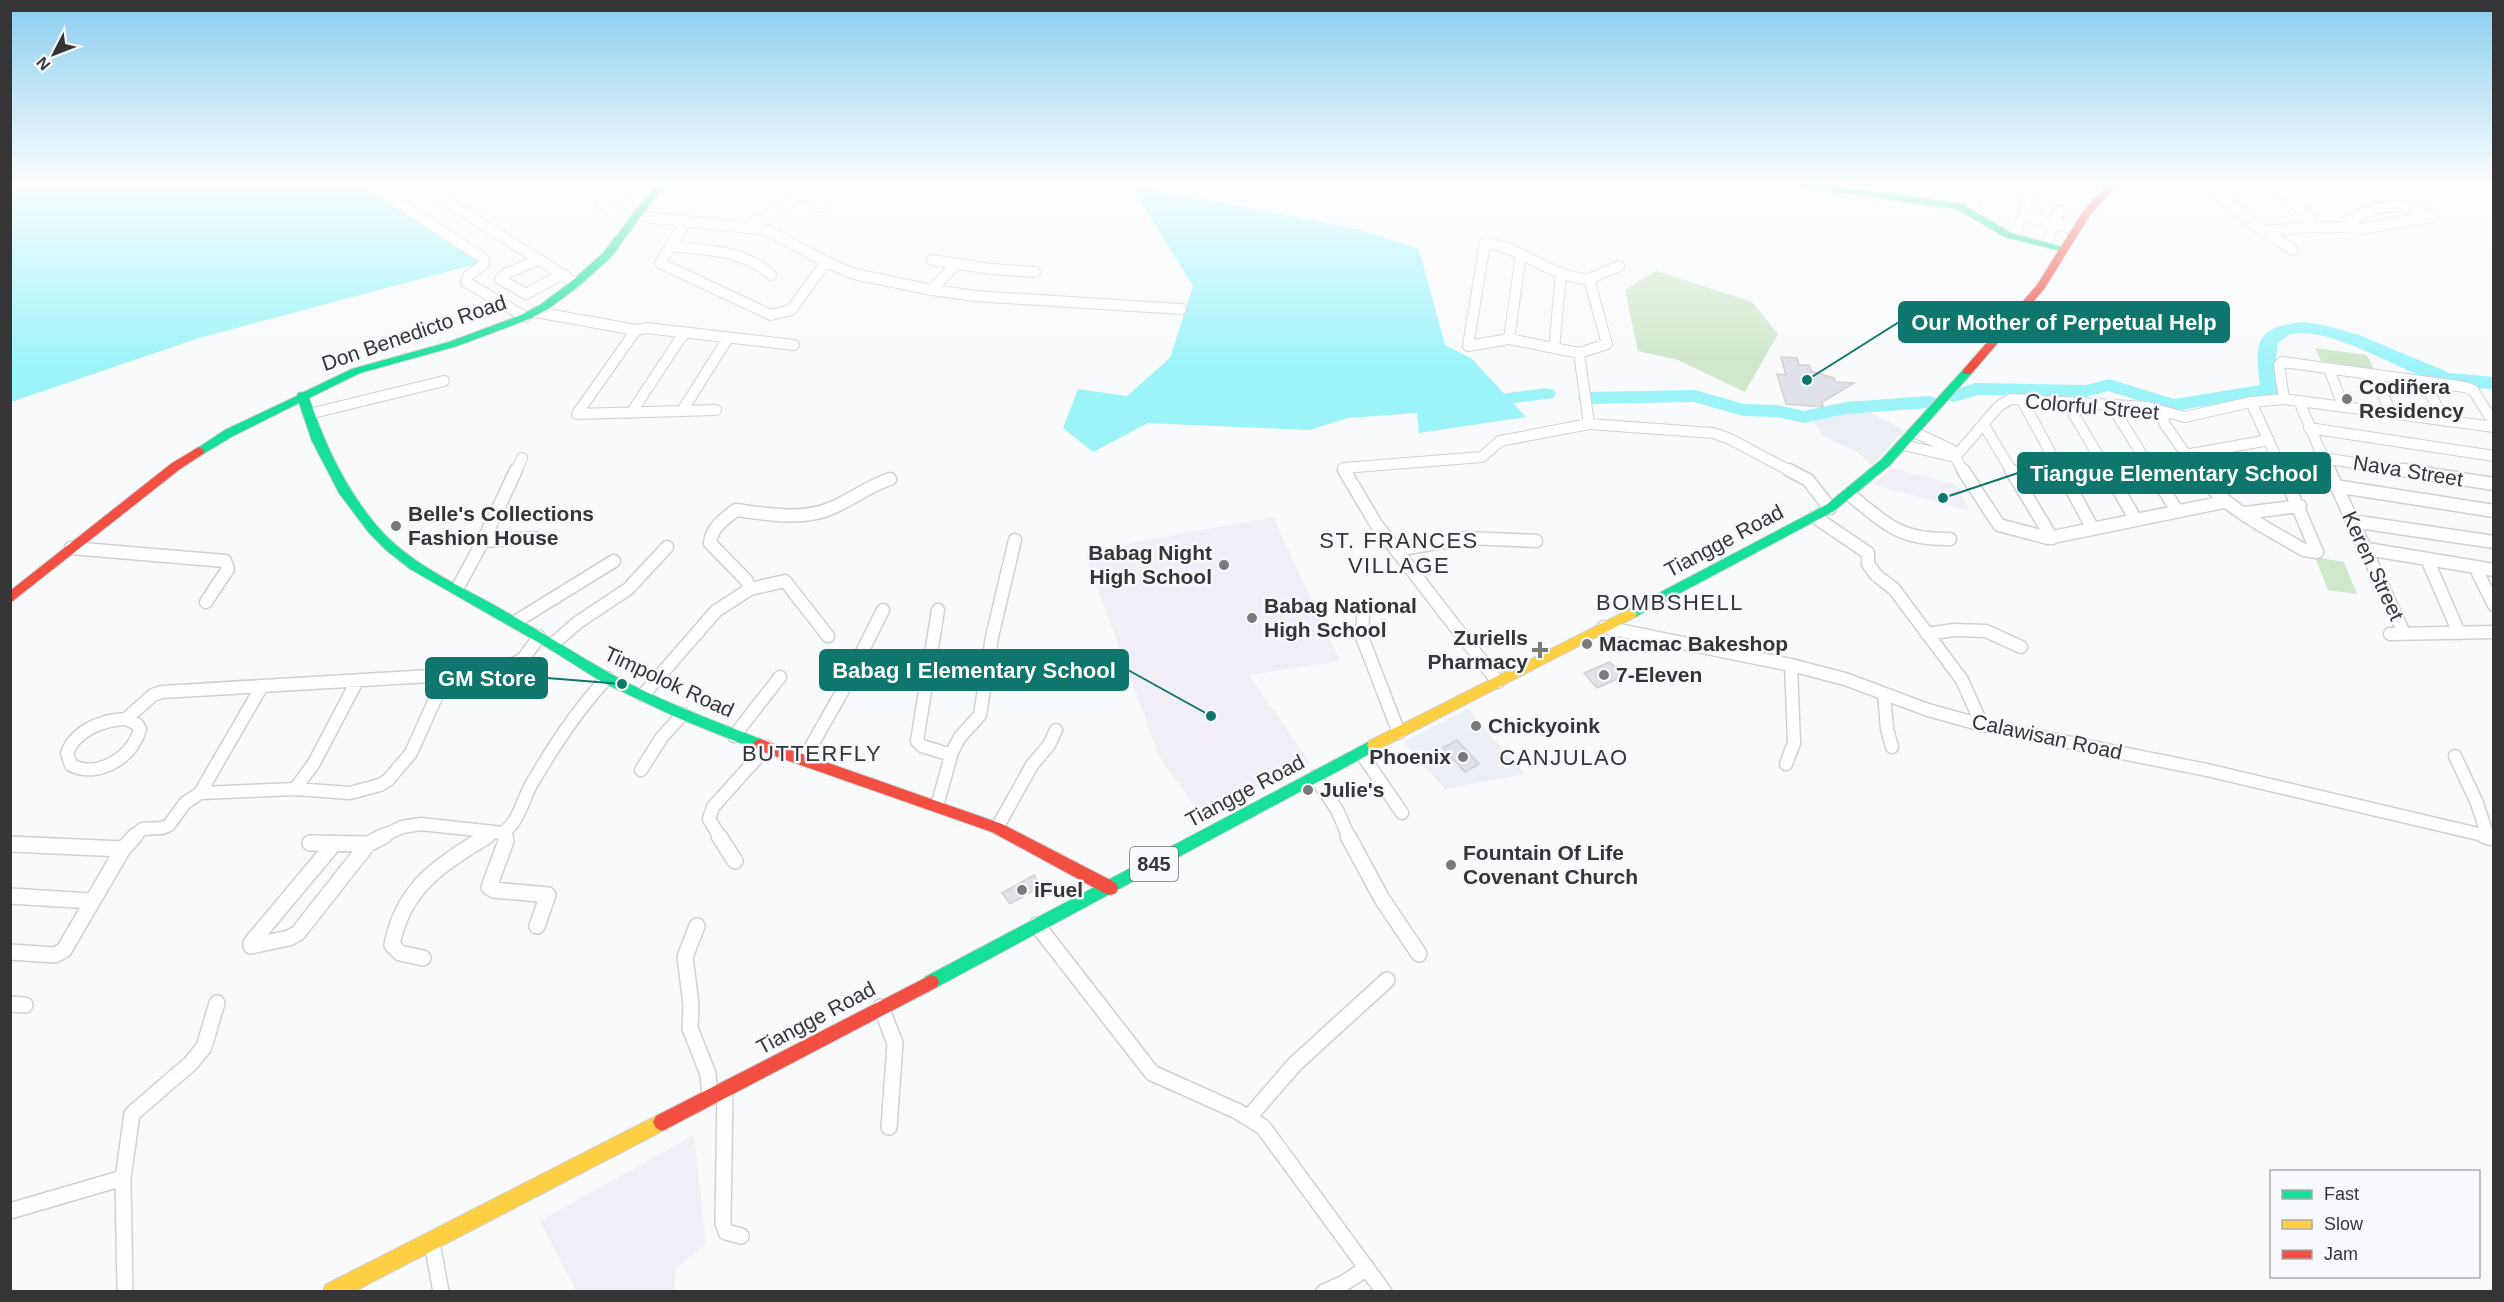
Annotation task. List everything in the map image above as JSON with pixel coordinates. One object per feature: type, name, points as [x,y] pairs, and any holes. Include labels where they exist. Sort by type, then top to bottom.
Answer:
[{"type":"street","points":[[463,245],[483,258],[484,264],[468,276],[466,282],[535,312],[636,330],[646,328],[794,345]]},
{"type":"street","points":[[514,245],[576,283]]},
{"type":"street","name":"Don Benedicto Road","points":[[10,598],[71,548],[202,448],[302,395],[356,371],[453,344],[535,312],[576,283],[607,255],[613,245]]},
{"type":"street","points":[[794,245],[854,274],[932,290],[975,296],[1181,309]]},
{"type":"street","points":[[1483,245],[1468,343],[1471,347],[1509,339],[1579,354],[1607,344],[1589,279]]},
{"type":"street","points":[[1504,245],[1561,275],[1589,279],[1619,266]]},
{"type":"street","points":[[2047,245],[2065,249]]},
{"type":"street","name":"845","points":[[2065,249],[2067,245]]},
{"type":"street","points":[[2284,245],[2293,250]]},
{"type":"street","points":[[771,275],[763,267],[729,254],[671,246],[660,263],[771,315],[791,310],[826,262]]},
{"type":"street","name":"Tiangge Road","points":[[333,1292],[710,1098],[1110,888],[1314,777],[1830,508],[1850,495],[1886,464],[2048,275],[2065,249]]},
{"type":"street","points":[[1509,339],[1521,254]]},
{"type":"street","points":[[538,260],[505,274],[500,279],[530,294],[563,274]]},
{"type":"street","points":[[932,260],[1035,272]]},
{"type":"street","points":[[932,290],[956,264]]},
{"type":"street","points":[[1554,348],[1561,275]]},
{"type":"street","points":[[636,330],[577,414],[716,410]]},
{"type":"street","points":[[631,412],[684,333]]},
{"type":"street","points":[[682,411],[728,338]]},
{"type":"street","points":[[1579,354],[1589,424]]},
{"type":"street","points":[[2284,399],[2280,363],[2469,388],[2493,425]]},
{"type":"street","points":[[2329,369],[2343,406]]},
{"type":"street","points":[[2375,375],[2391,413]]},
{"type":"street","points":[[309,414],[444,381]]},
{"type":"street","points":[[2424,382],[2445,421]]},
{"type":"street","name":"Timpolok Road","points":[[302,395],[318,441],[338,482],[373,531],[390,548],[415,566],[553,644],[607,678],[683,714],[734,736],[997,828],[1110,888]]},
{"type":"street","points":[[1957,455],[1999,406],[2017,399],[2093,529]]},
{"type":"street","name":"Colorful Street","points":[[2017,399],[2148,408],[2185,417],[2251,402],[2284,399],[2445,421],[2493,425]]},
{"type":"street","name":"Keren Street","points":[[2299,400],[2335,486],[2367,549],[2404,633]]},
{"type":"street","points":[[2163,412],[2164,423],[2185,455],[2207,485],[2224,502],[2304,550],[2317,552],[2300,506],[2251,402]]},
{"type":"street","points":[[2067,403],[2136,520]]},
{"type":"street","points":[[2111,405],[2177,512]]},
{"type":"street","points":[[1498,682],[1376,524],[1343,468],[1482,457],[1489,454],[1495,444],[1500,441],[1589,424],[1713,433],[1809,480],[1830,508]]},
{"type":"street","points":[[1984,425],[2050,538]]},
{"type":"street","points":[[2309,428],[2493,456]]},
{"type":"street","points":[[1914,432],[1957,455],[1999,525],[2050,538],[2224,502]]},
{"type":"street","points":[[2185,455],[2269,440]]},
{"type":"street","points":[[1903,445],[1957,455]]},
{"type":"street","points":[[457,589],[483,541],[522,458]]},
{"type":"street","name":"Nava Street","points":[[2323,458],[2493,484]]},
{"type":"street","points":[[2207,485],[2284,473]]},
{"type":"street","points":[[750,589],[746,580],[710,543],[713,531],[728,516],[736,510],[796,514],[820,513],[868,487],[890,479]]},
{"type":"street","points":[[2335,486],[2493,511]]},
{"type":"street","points":[[1850,495],[1886,525],[1898,531],[1917,538],[1950,538]]},
{"type":"street","points":[[2245,513],[2300,506]]},
{"type":"street","points":[[1815,517],[1833,531],[1857,542],[1868,553],[1868,564],[1876,575],[1894,589],[1962,680],[1982,725]]},
{"type":"street","points":[[2352,520],[2493,542]]},
{"type":"street","points":[[483,541],[535,538]]},
{"type":"street","points":[[1396,550],[1467,538],[1536,541]]},
{"type":"street","points":[[937,806],[957,741],[974,725],[980,715],[992,637],[1015,540]]},
{"type":"street","points":[[553,644],[577,623],[628,589],[667,547]]},
{"type":"street","points":[[71,548],[225,561],[228,569],[206,602]]},
{"type":"street","points":[[2367,549],[2493,570]]},
{"type":"street","points":[[2427,560],[2458,633]]},
{"type":"street","points":[[515,622],[614,561]]},
{"type":"street","points":[[2475,567],[2493,604]]},
{"type":"street","points":[[643,695],[716,611],[750,589],[784,580],[828,636]]},
{"type":"street","points":[[804,759],[842,692],[883,610]]},
{"type":"street","points":[[938,610],[917,741],[922,746],[951,755]]},
{"type":"street","points":[[1363,617],[1362,637],[1400,733]]},
{"type":"street","name":"Calawisan Road","points":[[1604,627],[1791,665],[1845,679],[1928,710],[1982,725],[2207,770],[2491,837]]},
{"type":"street","points":[[1927,634],[1954,630],[1986,631],[2021,647]]},
{"type":"street","points":[[2390,634],[2493,632]]},
{"type":"street","points":[[126,719],[137,724],[140,729],[138,741],[127,753],[109,764],[90,769],[82,769],[70,764],[67,759],[70,747],[82,734],[99,724],[126,719],[153,695],[162,692],[498,672],[523,659],[539,637]]},
{"type":"street","points":[[1786,764],[1794,743],[1791,665]]},
{"type":"street","points":[[200,793],[295,789],[350,793],[371,789],[388,780],[411,753],[446,675]]},
{"type":"street","points":[[734,736],[780,677]]},
{"type":"street","points":[[423,958],[400,953],[392,945],[394,930],[405,904],[421,882],[446,862],[513,822],[530,789],[586,699],[607,678]]},
{"type":"street","points":[[295,789],[314,763],[357,681]]},
{"type":"street","points":[[10,952],[55,955],[69,946],[123,849],[142,829],[162,828],[169,825],[185,803],[200,793],[262,686]]},
{"type":"street","points":[[1884,694],[1887,729],[1892,747]]},
{"type":"street","points":[[641,770],[662,737],[683,714]]},
{"type":"street","points":[[997,828],[1014,803],[1031,766],[1054,740],[1056,730]]},
{"type":"street","points":[[735,861],[710,819],[713,807],[767,747]]},
{"type":"street","points":[[1361,753],[1402,813]]},
{"type":"street","points":[[2455,756],[2491,837]]},
{"type":"street","points":[[1314,777],[1336,810],[1356,853],[1382,899],[1419,954]]},
{"type":"street","points":[[333,844],[251,943],[251,946],[289,938],[298,933],[368,844],[402,827],[422,824],[498,833],[506,841],[489,886],[494,890],[548,895],[537,926]]},
{"type":"street","points":[[310,843],[368,844]]},
{"type":"street","points":[[10,844],[123,849]]},
{"type":"street","points":[[10,896],[92,901]]},
{"type":"street","points":[[1036,925],[1152,1073],[1173,1084],[1241,1111],[1263,1127],[1384,1292]]},
{"type":"street","points":[[697,926],[686,957],[691,1005],[690,1028],[708,1074],[710,1098]]},
{"type":"street","points":[[1249,1117],[1295,1064],[1387,980]]},
{"type":"street","points":[[125,1292],[123,1178],[132,1114],[191,1063],[204,1047],[217,1003]]},
{"type":"street","points":[[881,1007],[895,1043],[889,1127]]},
{"type":"street","points":[[725,1090],[723,1223],[726,1232],[741,1236]]},
{"type":"street","points":[[10,1211],[123,1178]]},
{"type":"street","points":[[432,1242],[441,1292]]},
{"type":"street","points":[[1324,1292],[1344,1283],[1367,1268]]},
{"type":"shaded area","points":[[1863,409],[1904,430],[1872,465],[1854,450],[1824,437],[1810,417]]},
{"type":"shaded area","points":[[1892,468],[1957,485],[1969,511],[1873,484]]},
{"type":"shaded area","points":[[1273,517],[1340,661],[1249,675],[1310,763],[1201,815],[1160,758],[1085,555],[1140,541]]},
{"type":"shaded area","points":[[1468,709],[1525,774],[1445,789],[1403,742]]},
{"type":"shaded area","points":[[694,1135],[706,1244],[675,1269],[675,1291],[576,1291],[540,1221]]},
{"type":"green space","points":[[1656,271],[1752,302],[1778,334],[1745,392],[1678,360],[1638,351],[1625,290]]},
{"type":"green space","points":[[2315,348],[2367,355],[2374,369],[2321,361]]},
{"type":"green space","points":[[2315,557],[2344,562],[2357,594],[2328,590]]},
{"type":"water","points":[[10,245],[458,245],[484,262],[199,338],[11,402]]},
{"type":"water","points":[[1167,245],[1406,245],[1419,249],[1445,345],[1471,358],[1526,417],[1419,433],[1417,413],[1348,418],[1309,430],[1148,423],[1093,452],[1063,428],[1078,389],[1127,396],[1170,358],[1193,286]]},
{"type":"building","points":[[1781,357],[1797,358],[1799,365],[1809,365],[1811,371],[1834,378],[1836,382],[1854,383],[1822,402],[1823,407],[1786,404],[1777,374],[1786,375]]},
{"type":"building","name":"7-Eleven","points":[[1610,662],[1624,676],[1597,688],[1584,673]]},
{"type":"building","name":"Phoenix","points":[[1457,740],[1479,764],[1465,772],[1443,748]]},
{"type":"building","name":"iFuel","points":[[1034,875],[1041,886],[1010,904],[1002,893]]},
{"type":"waterway","points":[[1954,396],[1975,389],[2086,391],[2109,385],[2173,405],[2270,390],[2266,357],[2270,340],[2284,330],[2304,328],[2327,331],[2353,339],[2445,378],[2494,383]]},
{"type":"waterway","points":[[1508,398],[1546,394]]},
{"type":"waterway","points":[[1588,398],[1695,396],[1743,410],[1777,411],[1804,417],[1846,408],[1929,402]]},
{"type":"traffic: fast","points":[[199,451],[229,433],[356,371],[453,344],[525,317],[544,307],[576,283],[607,255],[615,245]]},
{"type":"traffic: fast","points":[[2048,245],[2065,249]]},
{"type":"traffic: fast","points":[[1630,614],[1830,508],[1850,494],[1886,462],[1967,372]]},
{"type":"traffic: fast","points":[[302,395],[318,441],[343,490],[373,530],[390,547],[415,566],[553,644],[607,678],[683,714],[760,745]]},
{"type":"traffic: fast","points":[[931,982],[1374,745]]},
{"type":"traffic: slow","points":[[1374,745],[1630,614]]},
{"type":"traffic: slow","points":[[332,1292],[662,1122]]},
{"type":"traffic: jam","points":[[1967,372],[2040,287],[2068,245]]},
{"type":"traffic: jam","points":[[10,598],[176,466],[199,451]]},
{"type":"traffic: jam","points":[[760,745],[997,828],[1110,888]]},
{"type":"traffic: jam","points":[[662,1122],[931,982]]},
{"type":"place","name":"Our Mother of Perpetual Help","points":[[1807,380]]},
{"type":"place","name":"Codiñera Residency","points":[[2347,399]]},
{"type":"place","name":"Tiangue Elementary School","points":[[1943,498]]},
{"type":"place","name":"Belle's Collections Fashion House","points":[[396,526]]},
{"type":"place","name":"Babag Night High School","points":[[1224,565]]},
{"type":"place","name":"Babag National High School","points":[[1252,618]]},
{"type":"place","name":"Macmac Bakeshop","points":[[1587,644]]},
{"type":"place","name":"Zuriells Pharmacy","points":[[1540,650]]},
{"type":"place","name":"7-Eleven","points":[[1604,675]]},
{"type":"place","name":"GM Store","points":[[622,684]]},
{"type":"place","name":"Babag I Elementary School","points":[[1211,716]]},
{"type":"place","name":"Chickyoink","points":[[1476,726]]},
{"type":"place","name":"Phoenix","points":[[1463,757]]},
{"type":"place","name":"Julie's","points":[[1308,790]]},
{"type":"place","name":"Fountain Of Life Covenant Church","points":[[1451,865]]},
{"type":"place","name":"iFuel","points":[[1022,890]]},
{"type":"district","name":"ST. FRANCES VILLAGE","points":[[1399,552]]},
{"type":"district","name":"BOMBSHELL","points":[[1670,602]]},
{"type":"district","name":"BUTTERFLY","points":[[812,753]]},
{"type":"district","name":"CANJULAO","points":[[1564,757]]}]
